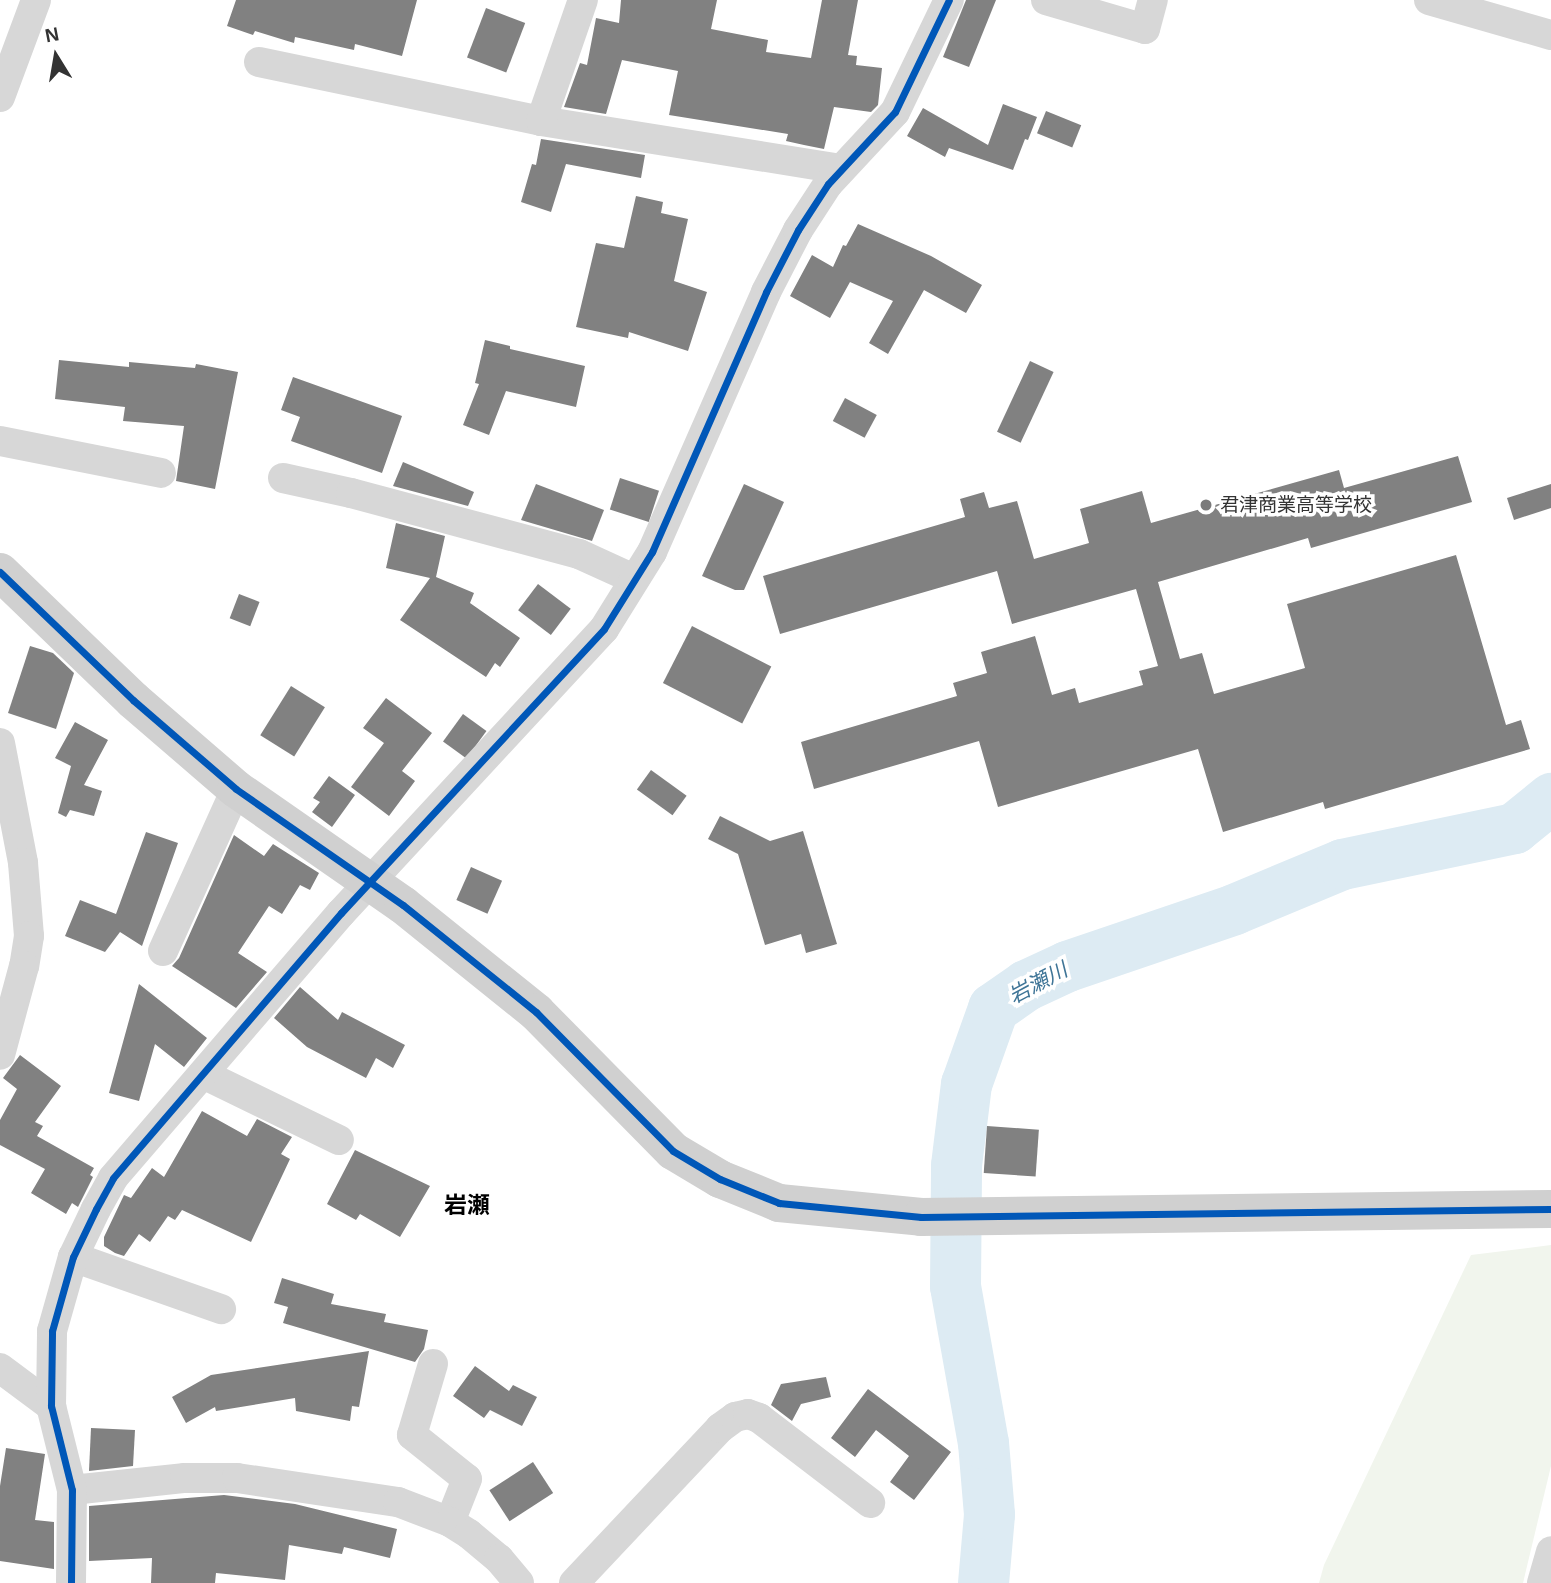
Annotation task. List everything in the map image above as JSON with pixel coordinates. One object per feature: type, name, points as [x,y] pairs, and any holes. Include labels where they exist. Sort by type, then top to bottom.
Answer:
[{"type":"street","points":[[0,97],[36,0]]},
{"type":"street","points":[[541,121],[583,0]]},
{"type":"street","points":[[71,1583],[72,1490],[51,1406],[52,1331],[73,1257],[113,1178],[341,913],[604,629],[652,552],[766,292],[798,230],[828,184],[895,111],[948,0]]},
{"type":"street","points":[[1046,0],[1145,29],[1153,0]]},
{"type":"street","points":[[1429,0],[1551,35]]},
{"type":"street","points":[[259,62],[541,121],[841,169]]},
{"type":"street","points":[[0,441],[161,473]]},
{"type":"street","points":[[283,478],[351,493],[579,554],[634,579]]},
{"type":"street","points":[[0,572],[133,700],[236,789],[403,905],[536,1012],[673,1151],[720,1179],[779,1203],[921,1217],[1551,1209]]},
{"type":"street","points":[[0,743],[23,863],[29,936],[2,1045]]},
{"type":"street","points":[[163,951],[236,789]]},
{"type":"street","points":[[202,1074],[339,1140]]},
{"type":"street","points":[[73,1257],[221,1309]]},
{"type":"street","points":[[433,1364],[412,1435],[467,1479],[450,1522]]},
{"type":"street","points":[[0,1368],[51,1406]]},
{"type":"street","points":[[574,1583],[720,1428],[735,1417],[748,1414],[759,1418],[870,1503]]},
{"type":"street","points":[[72,1490],[185,1478],[237,1478],[398,1502],[450,1522],[499,1559],[519,1583]]},
{"type":"street","points":[[1542,1583],[1551,1551]]},
{"type":"shaded area","points":[[1551,1245],[1551,1466],[1523,1583],[1319,1583],[1324,1565],[1471,1255]]},
{"type":"building","points":[[236,0],[417,0],[402,56],[355,44],[354,50],[295,37],[294,43],[255,31],[253,35],[227,26]]},
{"type":"building","points":[[621,0],[717,0],[711,29],[768,40],[766,52],[811,58],[822,0],[858,0],[848,55],[857,56],[856,65],[882,68],[878,105],[871,112],[834,107],[824,149],[786,141],[788,134],[669,115],[678,71],[622,60],[606,114],[564,107],[580,63],[587,65],[596,18],[619,23]]},
{"type":"building","points":[[966,0],[996,0],[969,67],[943,57]]},
{"type":"building","points":[[486,8],[525,23],[506,73],[467,57]]},
{"type":"building","points":[[1003,104],[1037,117],[1013,170],[949,148],[945,157],[907,136],[923,108],[988,145]]},
{"type":"building","points":[[1046,111],[1081,125],[1072,147],[1037,133]]},
{"type":"building","points":[[541,139],[645,155],[641,178],[566,164],[551,212],[521,202],[532,164],[536,165]]},
{"type":"building","points":[[636,196],[663,202],[661,213],[688,219],[674,281],[707,292],[688,351],[629,332],[628,338],[576,327],[596,243],[624,248]]},
{"type":"building","points":[[858,224],[931,256],[982,285],[966,313],[924,290],[888,354],[869,343],[893,301],[850,282],[830,318],[790,296],[812,255],[833,267],[843,245],[846,246]]},
{"type":"building","points":[[485,340],[510,346],[510,349],[585,366],[576,407],[506,391],[489,435],[463,425],[479,384],[475,383]]},
{"type":"building","points":[[59,360],[129,367],[129,362],[195,368],[196,364],[238,372],[215,489],[176,481],[184,426],[123,421],[125,407],[55,399]]},
{"type":"building","points":[[1030,361],[1054,372],[1021,443],[997,432]]},
{"type":"building","points":[[293,377],[402,416],[382,473],[291,441],[300,417],[281,410]]},
{"type":"building","points":[[845,398],[877,415],[865,438],[833,421]]},
{"type":"building","points":[[1458,456],[1472,502],[1311,548],[1308,538],[1158,582],[1180,659],[1202,653],[1214,694],[1305,668],[1287,604],[1456,555],[1506,725],[1521,720],[1530,749],[1325,809],[1323,802],[1223,832],[1198,749],[998,807],[979,741],[814,789],[801,742],[957,696],[953,683],[987,673],[981,652],[1035,636],[1052,695],[1075,688],[1079,703],[1143,685],[1139,671],[1158,666],[1136,589],[1012,624],[997,571],[780,634],[763,576],[965,517],[960,499],[984,492],[989,508],[1017,501],[1034,559],[1089,543],[1080,509],[1142,491],[1151,523],[1339,470],[1344,488]]},
{"type":"building","points":[[403,462],[474,492],[468,506],[393,486]]},
{"type":"building","points":[[620,478],[659,491],[649,522],[610,509]]},
{"type":"building","points":[[536,484],[604,510],[592,541],[521,520]]},
{"type":"building","points":[[744,484],[784,502],[744,590],[735,590],[702,576]]},
{"type":"building","points":[[1551,484],[1551,508],[1514,520],[1507,498]]},
{"type":"building","points":[[396,523],[445,536],[436,577],[474,593],[470,603],[520,638],[500,667],[495,663],[486,677],[400,620],[430,578],[386,568]]},
{"type":"building","points":[[538,584],[571,609],[551,635],[518,610]]},
{"type":"building","points":[[239,594],[260,602],[250,626],[230,618]]},
{"type":"building","points":[[692,626],[771,666],[742,723],[663,683]]},
{"type":"building","points":[[30,646],[53,653],[74,673],[56,729],[8,713]]},
{"type":"building","points":[[291,686],[325,707],[294,756],[260,735]]},
{"type":"building","points":[[386,698],[432,733],[402,771],[415,781],[389,816],[351,787],[384,743],[363,728]]},
{"type":"building","points":[[463,714],[486,731],[466,759],[443,742]]},
{"type":"building","points":[[75,722],[108,740],[84,785],[102,791],[94,816],[70,810],[66,817],[58,813],[71,766],[55,758]]},
{"type":"building","points":[[651,770],[687,796],[672,815],[637,789]]},
{"type":"building","points":[[329,776],[355,795],[332,827],[312,812],[320,802],[313,798]]},
{"type":"building","points":[[720,816],[770,841],[803,831],[837,944],[806,953],[801,934],[765,945],[738,854],[708,839]]},
{"type":"building","points":[[146,832],[178,843],[142,946],[120,932],[105,952],[65,936],[80,900],[116,914]]},
{"type":"building","points":[[234,835],[264,856],[273,844],[319,873],[310,890],[300,885],[282,914],[269,906],[238,953],[267,972],[236,1008],[172,966],[179,958]]},
{"type":"building","points":[[471,867],[502,881],[487,914],[456,900]]},
{"type":"building","points":[[139,984],[207,1038],[184,1067],[155,1044],[139,1101],[109,1093]]},
{"type":"building","points":[[300,987],[338,1020],[342,1012],[405,1045],[393,1068],[376,1058],[366,1078],[307,1047],[274,1018]]},
{"type":"building","points":[[20,1055],[61,1086],[35,1122],[43,1126],[37,1136],[94,1168],[90,1175],[93,1177],[78,1207],[72,1203],[66,1214],[31,1193],[45,1169],[0,1145],[0,1120],[17,1089],[3,1078]]},
{"type":"building","points":[[202,1111],[247,1136],[257,1119],[292,1137],[281,1154],[290,1159],[251,1242],[182,1210],[175,1220],[168,1216],[150,1242],[139,1234],[124,1256],[104,1246],[104,1237],[124,1195],[131,1198],[152,1168],[164,1177]]},
{"type":"building","points":[[987,1126],[1039,1130],[1036,1177],[984,1173]]},
{"type":"building","points":[[355,1150],[430,1186],[400,1237],[360,1214],[356,1220],[327,1204]]},
{"type":"building","points":[[282,1278],[334,1294],[331,1304],[386,1314],[384,1322],[428,1330],[424,1349],[415,1362],[283,1323],[288,1307],[274,1303]]},
{"type":"building","points":[[369,1351],[359,1407],[352,1406],[350,1421],[296,1411],[295,1398],[216,1411],[215,1407],[186,1423],[172,1397],[211,1375]]},
{"type":"building","points":[[475,1366],[509,1391],[513,1385],[537,1397],[522,1426],[490,1410],[484,1418],[453,1396]]},
{"type":"building","points":[[826,1377],[831,1397],[801,1404],[792,1421],[771,1405],[781,1384]]},
{"type":"building","points":[[868,1389],[951,1452],[914,1500],[890,1482],[909,1456],[876,1430],[855,1457],[831,1438]]},
{"type":"building","points":[[91,1428],[135,1430],[133,1466],[89,1471]]},
{"type":"building","points":[[6,1448],[45,1454],[35,1520],[54,1522],[54,1569],[0,1561],[0,1486]]},
{"type":"building","points":[[533,1462],[553,1493],[510,1521],[489,1490]]},
{"type":"building","points":[[224,1495],[295,1504],[397,1529],[390,1558],[344,1547],[342,1554],[289,1545],[285,1580],[216,1573],[215,1583],[151,1583],[152,1558],[89,1561],[89,1506]]},
{"type":"waterway","name":"岩瀬川","points":[[983,1583],[989,1514],[983,1443],[955,1286],[956,1165],[966,1084],[993,1008],[1026,985],[1067,966],[1234,909],[1342,864],[1514,828],[1551,798]]},
{"type":"cycle path","points":[[71,1583],[72,1490],[51,1406],[52,1331],[73,1257],[113,1178],[341,913],[604,629],[652,552],[766,292],[798,230],[828,184],[895,112],[949,0]]},
{"type":"cycle path","points":[[0,572],[133,700],[236,789],[403,905],[536,1012],[673,1151],[720,1179],[779,1203],[921,1217],[1551,1209]]},
{"type":"place","name":"君津商業高等学校","points":[[1206,505]]},
{"type":"district","name":"岩瀬","points":[[467,1205]]}]
